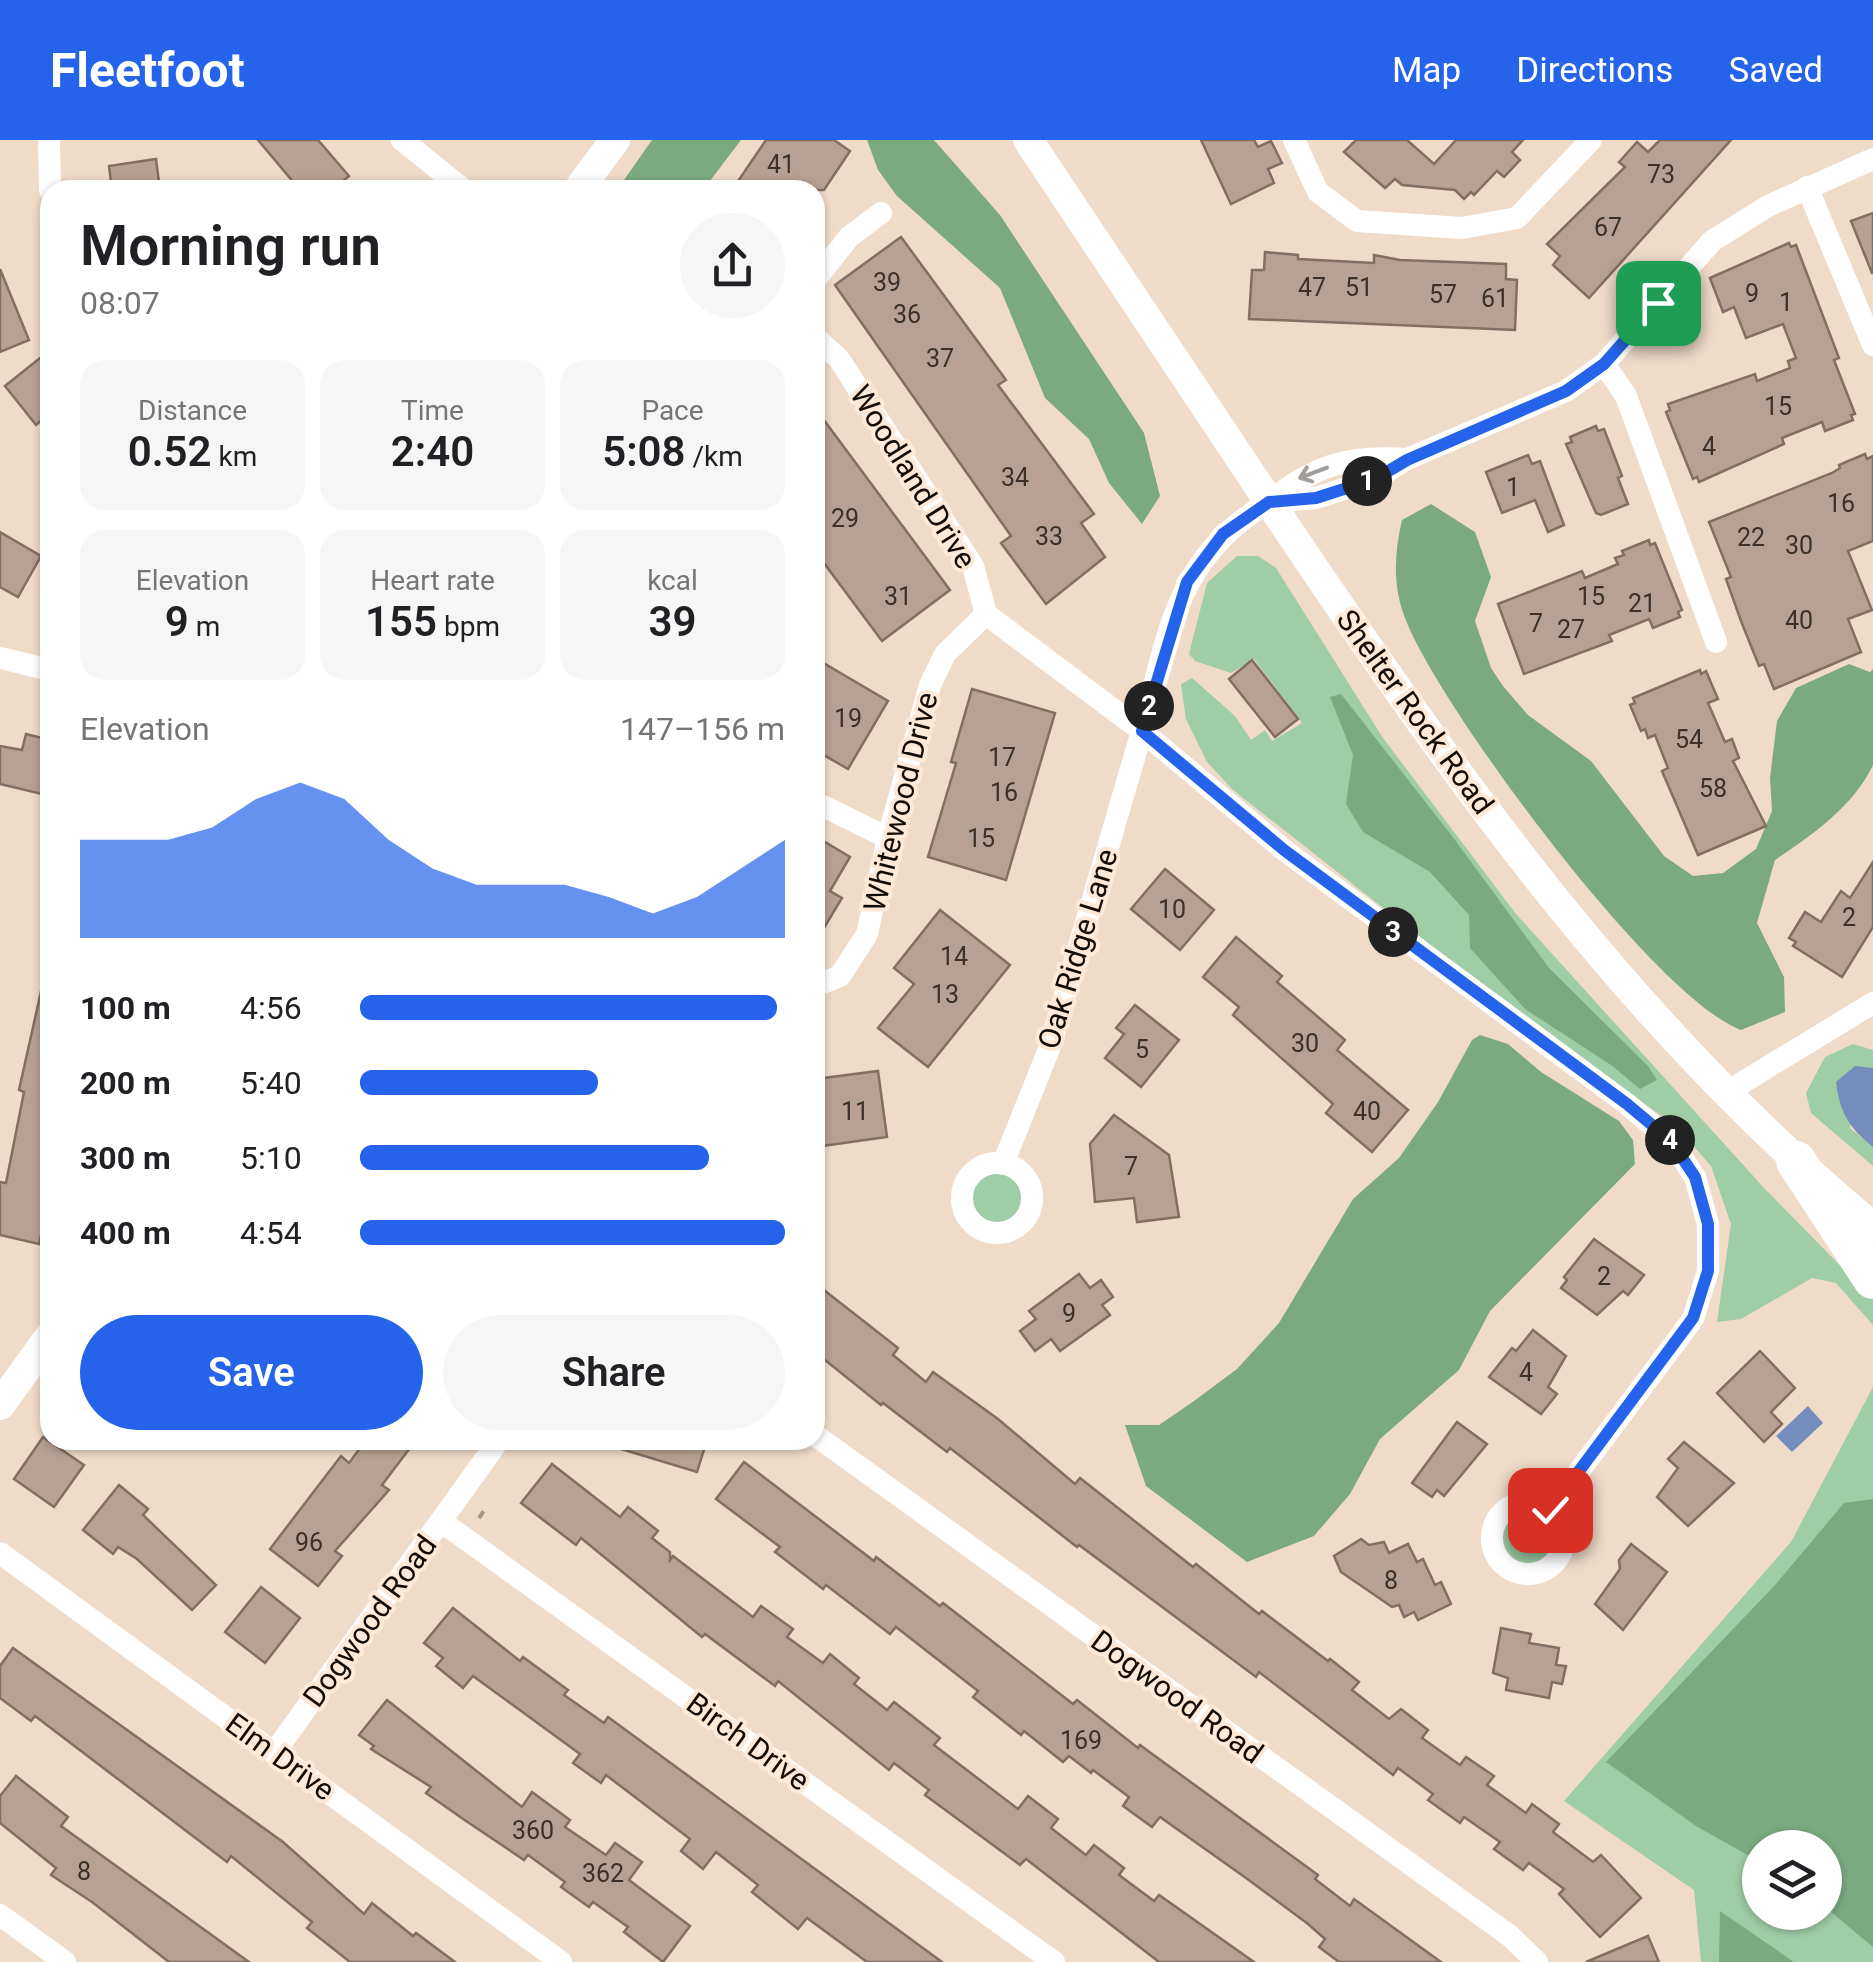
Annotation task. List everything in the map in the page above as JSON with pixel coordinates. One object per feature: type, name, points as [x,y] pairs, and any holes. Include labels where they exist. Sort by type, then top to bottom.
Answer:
[{"type":"highway","points":[[1796,1162],[1873,1279]]},
{"type":"main road","points":[[585,180],[614,140]]},
{"type":"main road","name":"Shelter Rock Road","points":[[1028,140],[1431,739],[1506,839],[1653,1016],[1796,1162],[1873,1227]]},
{"type":"main road","points":[[0,1405],[40,1350]]},
{"type":"street","points":[[49,140],[50,180]]},
{"type":"street","points":[[402,140],[452,180]]},
{"type":"street","points":[[1294,140],[1318,192],[1357,221],[1462,228],[1518,218],[1591,140]]},
{"type":"street","points":[[1716,642],[1626,396],[1604,364],[1712,241],[1768,206],[1873,159]]},
{"type":"street","points":[[1806,187],[1873,345]]},
{"type":"street","points":[[825,267],[849,236],[882,213]]},
{"type":"street","name":"Woodland Drive","points":[[825,346],[840,359],[973,566],[986,614]]},
{"type":"street","name":"Oak Ridge Lane","points":[[1002,1164],[1049,1049],[1176,613],[1195,567],[1223,534],[1300,476],[1363,456],[1407,460],[1566,391],[1604,364]]},
{"type":"street","points":[[986,614],[1142,731],[1284,850],[1671,1141],[1695,1177],[1708,1224],[1708,1271],[1693,1318],[1550,1510]]},
{"type":"street","name":"Whitewood Drive","points":[[825,982],[840,976],[867,934],[888,838],[936,667],[986,614]]},
{"type":"street","points":[[0,658],[40,668]]},
{"type":"street","points":[[825,807],[888,838]]},
{"type":"street","points":[[1726,1092],[1873,1002]]},
{"type":"street","name":"Dogwood Road","points":[[825,1442],[1510,1936],[1538,1962]]},
{"type":"street","name":"Dogwood Road","points":[[274,1753],[493,1450]]},
{"type":"street","name":"Birch Drive","points":[[442,1522],[1054,1962]]},
{"type":"street","name":"Elm Drive","points":[[0,1553],[561,1962]]},
{"type":"street","points":[[0,1915],[65,1962]]},
{"type":"path","points":[[479,1518],[487,1506]]},
{"type":"green space","points":[[652,140],[741,140],[711,180],[624,180]]},
{"type":"green space","points":[[867,140],[934,140],[1000,215],[1144,433],[1160,496],[1142,524],[1109,483],[1089,439],[1045,398],[1000,288],[897,196],[878,170]]},
{"type":"green space","points":[[1431,504],[1475,532],[1491,577],[1475,621],[1491,668],[1503,686],[1528,715],[1591,761],[1664,856],[1693,876],[1723,873],[1756,849],[1772,811],[1770,778],[1777,721],[1796,688],[1849,664],[1870,672],[1873,669],[1873,765],[1843,807],[1775,860],[1757,923],[1784,977],[1785,1012],[1741,1030],[1703,1007],[1607,911],[1506,783],[1428,665],[1402,610],[1396,572],[1402,520]]},
{"type":"green space","points":[[1237,556],[1258,556],[1276,568],[1383,738],[1516,914],[1765,1189],[1873,1299],[1873,1325],[1836,1283],[1812,1278],[1741,1319],[1717,1322],[1731,1224],[1711,1166],[1676,1126],[1523,1018],[1233,790],[1207,762],[1186,719],[1181,684],[1192,678],[1235,716],[1251,740],[1265,730],[1272,741],[1302,723],[1254,659],[1231,673],[1195,661],[1189,654],[1207,583]]},
{"type":"green space","points":[[1341,694],[1549,968],[1648,1066],[1657,1080],[1640,1089],[1611,1065],[1525,1009],[1470,948],[1469,915],[1430,872],[1363,832],[1346,804],[1353,755],[1330,697]]},
{"type":"green space","points":[[1480,1035],[1508,1044],[1541,1072],[1619,1121],[1633,1140],[1635,1164],[1490,1311],[1459,1370],[1380,1439],[1350,1494],[1314,1536],[1247,1562],[1146,1486],[1125,1425],[1159,1425],[1237,1369],[1279,1323],[1353,1199],[1399,1158],[1438,1102],[1472,1040]]},
{"type":"green space","points":[[1853,1044],[1873,1050],[1873,1068],[1855,1067],[1850,1128],[1873,1147],[1873,1166],[1811,1113],[1806,1093],[1825,1057]]},
{"type":"green space","points":[[997,1163],[1022,1173],[1032,1198],[1022,1223],[997,1233],[972,1223],[962,1198],[972,1173]]},
{"type":"green space","points":[[1873,1387],[1873,1962],[1701,1962],[1694,1890],[1564,1801],[1791,1542]]},
{"type":"green space","points":[[1873,1499],[1873,1947],[1842,1921],[1842,1830],[1742,1830],[1742,1852],[1696,1826],[1606,1762],[1776,1584],[1844,1503]]},
{"type":"green space","points":[[1528,1502],[1553,1513],[1564,1538],[1553,1563],[1528,1574],[1503,1563],[1492,1538],[1503,1513]]},
{"type":"green space","points":[[1720,1911],[1742,1930],[1794,1962],[1719,1962]]},
{"type":"water","points":[[1855,1066],[1873,1068],[1873,1147],[1847,1119],[1838,1093],[1836,1082]]},
{"type":"water","points":[[1808,1406],[1823,1423],[1792,1452],[1776,1436]]},
{"type":"building","points":[[258,140],[318,140],[349,176],[344,180],[292,180]]},
{"type":"building","points":[[766,140],[834,140],[850,151],[825,188],[825,180],[739,180]]},
{"type":"building","points":[[1201,140],[1254,140],[1258,147],[1271,141],[1282,163],[1268,169],[1274,183],[1231,204]]},
{"type":"building","points":[[1356,140],[1407,140],[1434,164],[1456,140],[1523,140],[1512,152],[1520,160],[1504,177],[1497,171],[1474,195],[1471,192],[1464,199],[1455,190],[1402,185],[1395,179],[1385,188],[1344,152]]},
{"type":"building","points":[[1660,140],[1731,140],[1589,298],[1553,265],[1560,256],[1547,244],[1625,167],[1619,162],[1637,142],[1648,152]]},
{"type":"building","points":[[156,159],[159,180],[111,180],[109,166]]},
{"type":"building","points":[[1873,213],[1873,273],[1872,273],[1851,221]]},
{"type":"building","points":[[901,237],[1006,380],[998,385],[1094,514],[1081,523],[1105,557],[1046,604],[1001,543],[1011,536],[835,285]]},
{"type":"building","points":[[1789,243],[1791,247],[1796,245],[1839,358],[1834,360],[1855,414],[1851,415],[1853,420],[1825,431],[1822,422],[1782,438],[1784,444],[1699,482],[1697,477],[1693,479],[1666,412],[1670,410],[1668,404],[1755,374],[1757,381],[1790,368],[1788,361],[1796,358],[1783,324],[1746,338],[1734,307],[1723,312],[1710,278]]},
{"type":"building","points":[[1265,252],[1298,255],[1298,259],[1374,263],[1374,255],[1400,260],[1506,264],[1506,279],[1517,280],[1515,330],[1249,319],[1252,270],[1264,270]]},
{"type":"building","points":[[0,269],[29,340],[0,352]]},
{"type":"building","points":[[40,358],[40,422],[36,425],[5,386]]},
{"type":"building","points":[[825,421],[950,590],[882,641],[825,564]]},
{"type":"building","points":[[1596,426],[1598,431],[1604,429],[1628,504],[1601,515],[1596,513],[1566,444],[1572,442],[1570,437]]},
{"type":"building","points":[[1865,454],[1867,459],[1873,456],[1873,541],[1848,551],[1872,610],[1848,619],[1861,652],[1774,689],[1764,664],[1759,666],[1741,621],[1726,579],[1731,577],[1709,522],[1832,473],[1839,465]]},
{"type":"building","points":[[1528,455],[1532,464],[1540,461],[1564,525],[1548,532],[1535,500],[1502,513],[1486,472]]},
{"type":"building","points":[[0,532],[40,558],[18,597],[0,587]]},
{"type":"building","points":[[1649,540],[1650,545],[1655,543],[1682,610],[1678,612],[1680,617],[1653,628],[1649,619],[1609,635],[1612,641],[1524,674],[1498,604],[1582,571],[1585,578],[1618,564],[1615,558],[1624,555],[1622,551]]},
{"type":"building","points":[[1252,660],[1298,719],[1275,737],[1229,679]]},
{"type":"building","points":[[825,664],[888,701],[848,769],[825,756]]},
{"type":"building","points":[[1700,670],[1701,674],[1706,671],[1718,699],[1708,703],[1725,742],[1732,739],[1739,758],[1733,761],[1766,826],[1698,855],[1662,771],[1668,768],[1655,735],[1648,738],[1645,729],[1641,731],[1630,705],[1635,703],[1633,698]]},
{"type":"building","points":[[972,689],[1055,713],[1006,880],[928,857],[956,763],[951,762]]},
{"type":"building","points":[[26,734],[40,738],[40,794],[0,784],[0,746],[22,750]]},
{"type":"building","points":[[825,842],[850,857],[830,891],[842,898],[825,926]]},
{"type":"building","points":[[1873,862],[1873,927],[1842,977],[1793,946],[1796,942],[1789,938],[1805,912],[1821,922],[1841,891],[1850,898]]},
{"type":"building","points":[[1165,869],[1214,910],[1180,950],[1131,909]]},
{"type":"building","points":[[940,910],[1010,965],[928,1067],[878,1028],[914,984],[894,968]]},
{"type":"building","points":[[1236,937],[1282,976],[1277,982],[1345,1040],[1337,1050],[1408,1110],[1372,1152],[1326,1113],[1333,1104],[1233,1015],[1239,1007],[1203,977]]},
{"type":"building","points":[[40,996],[39,1244],[0,1235],[0,1182],[6,1183],[24,1092],[19,1090]]},
{"type":"building","points":[[1135,1005],[1179,1040],[1141,1087],[1105,1058],[1124,1034],[1116,1028]]},
{"type":"building","points":[[878,1071],[887,1137],[825,1146],[825,1078]]},
{"type":"building","points":[[1114,1115],[1169,1155],[1179,1217],[1137,1222],[1134,1198],[1095,1202],[1090,1144]]},
{"type":"building","points":[[1594,1239],[1644,1275],[1628,1295],[1623,1291],[1597,1315],[1561,1288],[1567,1280],[1564,1277]]},
{"type":"building","points":[[1079,1274],[1090,1288],[1101,1280],[1113,1297],[1102,1305],[1110,1315],[1060,1351],[1051,1339],[1035,1351],[1020,1331],[1036,1319],[1029,1311]]},
{"type":"building","points":[[825,1291],[898,1348],[893,1355],[926,1382],[933,1372],[998,1419],[1075,1484],[1080,1478],[1193,1567],[1196,1564],[1259,1614],[1262,1611],[1330,1659],[1359,1682],[1352,1690],[1389,1719],[1401,1709],[1428,1730],[1422,1738],[1460,1765],[1466,1757],[1494,1776],[1487,1785],[1526,1813],[1532,1804],[1559,1824],[1553,1832],[1593,1862],[1601,1855],[1641,1898],[1600,1937],[1559,1894],[1564,1889],[1529,1863],[1523,1870],[1494,1849],[1500,1842],[1464,1817],[1460,1823],[1428,1800],[1433,1794],[1398,1768],[1393,1775],[1259,1672],[1256,1677],[1077,1547],[950,1448],[947,1452],[825,1360]]},
{"type":"building","points":[[1533,1330],[1566,1356],[1548,1387],[1557,1394],[1541,1414],[1489,1377],[1512,1348],[1516,1351]]},
{"type":"building","points":[[1760,1351],[1795,1388],[1771,1412],[1782,1424],[1764,1442],[1717,1393]]},
{"type":"building","points":[[1457,1422],[1487,1444],[1444,1496],[1437,1490],[1432,1497],[1412,1483]]},
{"type":"building","points":[[40,1441],[40,1450],[62,1450],[84,1465],[54,1507],[14,1479]]},
{"type":"building","points":[[1684,1442],[1734,1483],[1688,1526],[1657,1497],[1678,1468],[1668,1459]]},
{"type":"building","points":[[359,1450],[408,1450],[382,1485],[389,1490],[335,1551],[342,1556],[318,1586],[270,1549],[341,1456],[349,1463]]},
{"type":"building","points":[[624,1450],[704,1450],[697,1472]]},
{"type":"building","points":[[744,1462],[874,1561],[876,1557],[940,1606],[943,1603],[1073,1704],[1077,1700],[1318,1875],[1315,1879],[1350,1906],[1354,1899],[1441,1962],[1339,1962],[1319,1947],[1325,1939],[1246,1878],[1160,1817],[1152,1827],[1123,1806],[1129,1797],[1093,1770],[1091,1773],[1069,1756],[1063,1762],[1024,1731],[1021,1735],[973,1697],[978,1691],[896,1627],[890,1634],[826,1585],[823,1589],[775,1552],[780,1547],[716,1499]]},
{"type":"building","points":[[552,1464],[620,1517],[628,1507],[658,1531],[652,1538],[670,1552],[670,1560],[673,1556],[753,1617],[761,1606],[793,1629],[787,1637],[823,1663],[830,1654],[859,1678],[854,1684],[887,1710],[894,1702],[940,1738],[934,1745],[1018,1809],[1028,1796],[1058,1819],[1051,1828],[1086,1855],[1094,1845],[1124,1868],[1119,1875],[1154,1901],[1159,1895],[1254,1962],[1159,1962],[1026,1859],[1020,1865],[925,1795],[929,1790],[894,1763],[889,1770],[778,1681],[775,1686],[705,1634],[702,1637],[581,1538],[576,1545],[521,1503]]},
{"type":"building","points":[[119,1485],[148,1509],[143,1515],[216,1585],[192,1610],[137,1559],[118,1547],[113,1554],[83,1530]]},
{"type":"building","points":[[1361,1539],[1369,1545],[1384,1542],[1389,1553],[1408,1544],[1417,1562],[1423,1559],[1435,1585],[1441,1582],[1451,1604],[1418,1620],[1414,1612],[1404,1617],[1399,1605],[1392,1607],[1341,1572],[1334,1556]]},
{"type":"building","points":[[1631,1544],[1667,1572],[1623,1630],[1595,1604],[1620,1569],[1619,1560]]},
{"type":"building","points":[[261,1587],[300,1618],[265,1663],[225,1632]]},
{"type":"building","points":[[453,1608],[520,1661],[523,1657],[568,1690],[564,1695],[604,1723],[608,1717],[942,1962],[867,1962],[807,1918],[798,1929],[752,1892],[758,1885],[716,1852],[703,1869],[681,1851],[690,1839],[606,1775],[601,1783],[573,1763],[580,1754],[473,1676],[463,1688],[436,1666],[443,1658],[424,1643]]},
{"type":"building","points":[[1501,1628],[1531,1634],[1529,1643],[1559,1648],[1556,1665],[1566,1666],[1562,1684],[1552,1682],[1549,1698],[1506,1690],[1508,1678],[1493,1673]]},
{"type":"building","points":[[13,1648],[283,1842],[364,1914],[372,1903],[413,1936],[416,1933],[455,1962],[350,1962],[307,1928],[312,1922],[231,1856],[227,1862],[35,1716],[31,1721],[0,1698],[0,1666]]},
{"type":"building","points":[[387,1700],[522,1807],[532,1792],[570,1820],[565,1827],[606,1855],[615,1843],[642,1862],[629,1880],[690,1926],[663,1962],[624,1932],[628,1927],[593,1902],[589,1907],[561,1887],[565,1882],[528,1855],[524,1860],[466,1821],[426,1793],[431,1787],[371,1749],[374,1746],[359,1735]]},
{"type":"building","points":[[16,1776],[68,1817],[61,1826],[249,1962],[169,1962],[51,1875],[56,1868],[0,1823],[0,1796]]},
{"type":"building","points":[[1648,1936],[1659,1962],[1586,1962]]},
{"type":"route","points":[[1550,1510],[1665,1361],[1693,1318],[1708,1271],[1708,1224],[1695,1177],[1671,1141],[1627,1104],[1284,850],[1142,731],[1187,582],[1223,534],[1269,502],[1316,498],[1375,479],[1407,460],[1566,391],[1604,364],[1658,303]]}]
